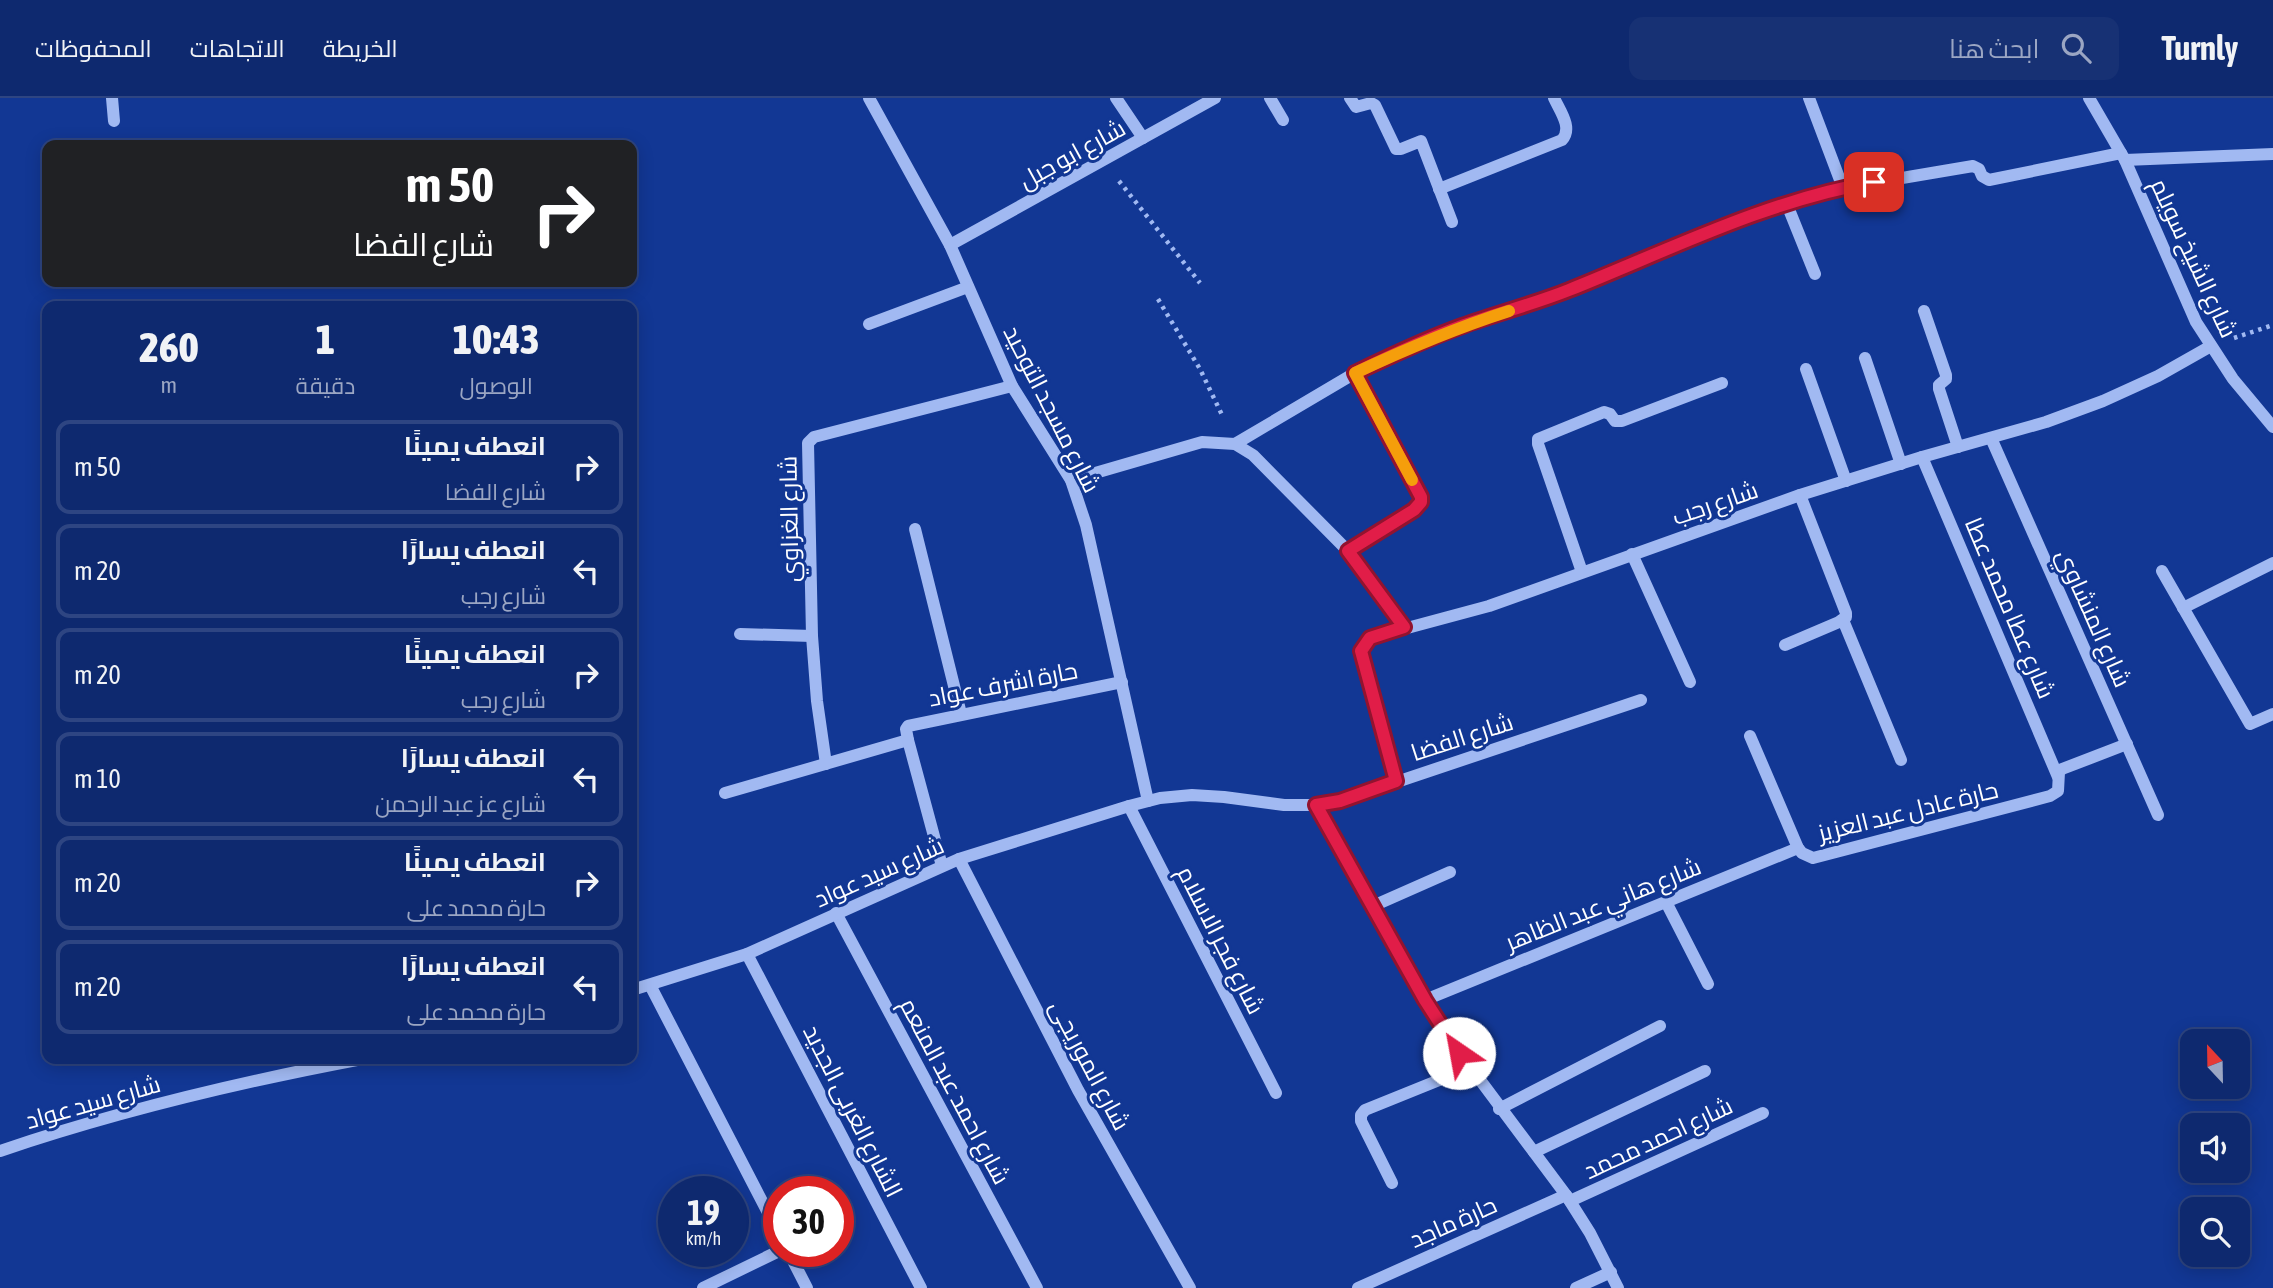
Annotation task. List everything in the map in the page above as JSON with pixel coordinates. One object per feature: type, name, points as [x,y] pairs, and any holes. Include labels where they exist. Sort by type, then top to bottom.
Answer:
[{"type":"street","points":[[112,98],[114,121]]},
{"type":"street","name":"شارع مسجد التوحيد","points":[[869,98],[950,246],[1012,386],[1071,480],[1086,524],[1148,801]]},
{"type":"street","points":[[1116,98],[1143,138]]},
{"type":"street","points":[[1270,98],[1283,120]]},
{"type":"street","points":[[1350,98],[1356,107],[1371,103],[1375,105],[1396,149],[1420,141],[1452,222]]},
{"type":"street","points":[[1439,189],[1562,140],[1567,135],[1567,127],[1554,98]]},
{"type":"street","points":[[1809,98],[1843,188]]},
{"type":"street","name":"شارع الشيخ سويلم","points":[[2089,98],[2123,157],[2184,296],[2211,346],[2233,379],[2273,427]]},
{"type":"street","name":"شارع ابو جبل","points":[[950,246],[1208,100]]},
{"type":"street","points":[[1234,444],[1355,373],[1408,348],[1463,326],[1551,297],[1786,202],[1843,188],[1973,166],[1989,180],[2123,157],[2273,154]]},
{"type":"street","points":[[1786,202],[1815,274]]},
{"type":"street","points":[[869,324],[968,287]]},
{"type":"street","points":[[1924,311],[1946,375],[1939,389],[1958,447]]},
{"type":"street","name":"شارع رجب","points":[[1396,781],[1361,651],[1370,638],[1489,606],[1800,495],[2046,422],[2103,401],[2158,376],[2211,346]]},
{"type":"street","points":[[1865,358],[1901,464]]},
{"type":"street","points":[[1806,369],[1846,481]]},
{"type":"street","points":[[1348,551],[1414,510],[1421,502],[1419,492],[1355,373]]},
{"type":"street","points":[[1582,572],[1538,444],[1539,437],[1604,412],[1610,414],[1615,421],[1622,421],[1722,383]]},
{"type":"street","name":"شارع الغزاوي","points":[[826,764],[812,636],[808,443],[814,437],[1012,386]]},
{"type":"street","name":"شارع المنشاوي","points":[[1991,438],[2158,815]]},
{"type":"street","points":[[1071,480],[1202,442],[1234,444],[1253,455],[1348,551],[1404,627]]},
{"type":"street","name":"شارع عطا محمد عطا","points":[[1922,457],[2058,777]]},
{"type":"street","points":[[1785,645],[1846,617],[1800,495]]},
{"type":"street","points":[[915,529],[961,714]]},
{"type":"street","points":[[1632,554],[1690,682]]},
{"type":"street","points":[[2183,608],[2273,563]]},
{"type":"street","points":[[2162,571],[2250,724],[2273,714]]},
{"type":"street","points":[[1843,620],[1901,760]]},
{"type":"street","points":[[740,634],[812,636]]},
{"type":"street","name":"حارة اشرف عواد","points":[[908,740],[906,729],[912,724],[1122,682]]},
{"type":"street","name":"شارع الفضا","points":[[1129,806],[1192,795],[1224,796],[1284,805],[1316,805],[1340,801],[1641,700]]},
{"type":"street","name":"حارة عادل عبد العزيز","points":[[1749,736],[1798,848],[1807,856],[1819,857],[2050,796],[2058,791],[2058,777],[2062,769],[2127,744]]},
{"type":"street","points":[[725,793],[908,740],[942,866]]},
{"type":"street","points":[[1316,805],[1425,1000],[1469,1068],[1568,1198],[1618,1288]]},
{"type":"street","name":"شارع سيد عواد","points":[[637,989],[747,954],[959,859],[1129,806]]},
{"type":"street","name":"شارع فجر الاسلام","points":[[1129,806],[1276,1093]]},
{"type":"street","name":"شارع هاني عبد الظاهر","points":[[1425,1000],[1798,848]]},
{"type":"street","name":"شارع الموريجى","points":[[959,859],[1078,1090],[1190,1288]]},
{"type":"street","points":[[1373,906],[1450,872]]},
{"type":"street","points":[[1666,902],[1708,984]]},
{"type":"street","name":"شارع احمد عبد المنعم","points":[[836,914],[1037,1288]]},
{"type":"street","name":"الشارع الغربى الجديد","points":[[747,954],[921,1288]]},
{"type":"street","points":[[650,985],[763,1203]]},
{"type":"street","points":[[1499,1109],[1660,1026]]},
{"type":"street","name":"شارع سيد عواد","points":[[0,1151],[57,1131],[199,1094],[339,1064]]},
{"type":"street","points":[[1392,1183],[1361,1121],[1361,1115],[1365,1110],[1469,1068]]},
{"type":"street","points":[[1534,1152],[1705,1071]]},
{"type":"street","name":"شارع احمد محمد","points":[[1568,1198],[1763,1113]]},
{"type":"street","name":"حارة ماجد","points":[[1358,1288],[1568,1198]]},
{"type":"street","points":[[703,1288],[763,1259]]},
{"type":"street","points":[[796,1267],[807,1288]]},
{"type":"street","points":[[1576,1288],[1611,1272]]},
{"type":"path","points":[[1103,161],[1200,283]]},
{"type":"path","points":[[1158,299],[1200,369],[1234,444]]},
{"type":"path","points":[[2211,346],[2273,326]]},
{"type":"slow traffic","points":[[1412,480],[1355,373],[1408,348],[1509,311]]},
{"type":"route","points":[[1459,1053],[1425,1000],[1316,805],[1340,801],[1396,781],[1361,651],[1370,638],[1404,627],[1348,551],[1414,510],[1421,502],[1421,497],[1355,373],[1463,326],[1551,297],[1786,202],[1874,182]]}]
